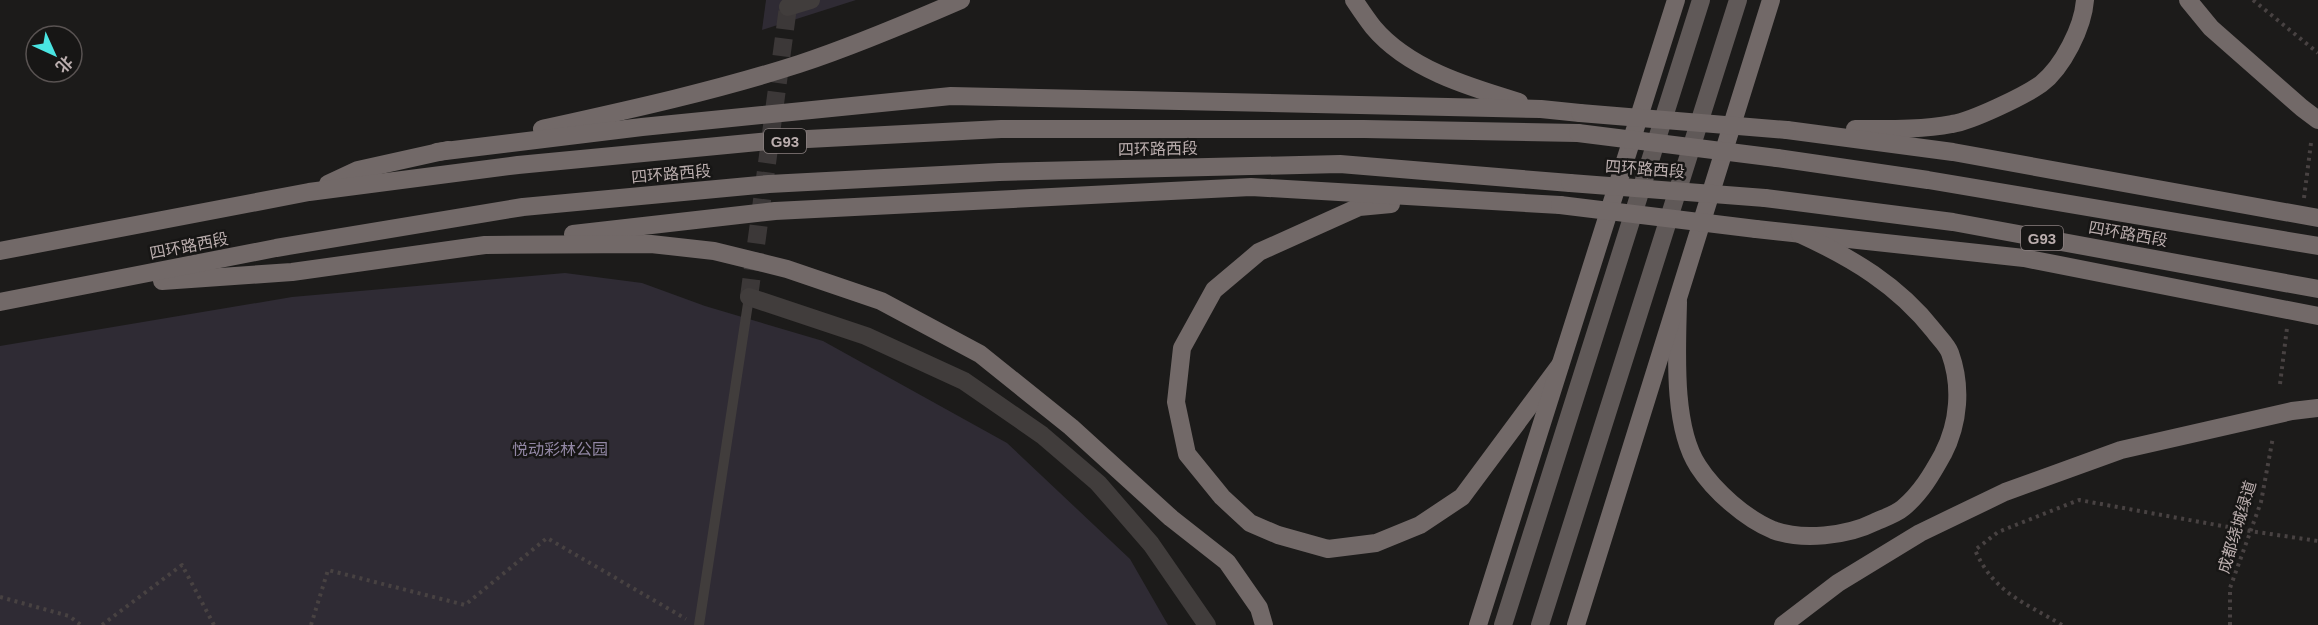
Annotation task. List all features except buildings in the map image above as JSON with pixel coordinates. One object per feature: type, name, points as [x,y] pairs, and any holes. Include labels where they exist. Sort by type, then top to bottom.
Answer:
[{"type":"highway","points":[[309,192],[358,170],[660,103],[800,64],[961,0]]},
{"type":"highway","points":[[1354,0],[1374,28],[1398,50],[1454,82],[1541,109]]},
{"type":"highway","points":[[1660,50],[1666,0]]},
{"type":"highway","points":[[1478,625],[1676,0]]},
{"type":"highway","points":[[1576,625],[1771,0]]},
{"type":"highway","points":[[1758,37],[1776,0]]},
{"type":"highway","points":[[1787,130],[1901,129],[1953,124],[1989,111],[2041,84],[2064,58],[2084,11],[2085,0]]},
{"type":"highway","points":[[2188,0],[2211,28],[2318,120]]},
{"type":"highway","points":[[437,152],[642,127],[951,96],[1541,109],[1787,130],[1953,152],[2318,218]]},
{"type":"highway","name":"四环路西段","points":[[0,251],[309,192],[518,165],[769,141],[1001,129],[1364,129],[1578,134],[1777,158],[1928,180],[2318,246]]},
{"type":"highway","name":"四环路西段","points":[[0,302],[276,248],[523,207],[769,184],[999,172],[1340,164],[1765,198],[1953,222],[2318,289]]},
{"type":"highway","points":[[91,286],[292,273],[485,244],[775,211],[1251,187],[1560,204],[1756,229],[2024,258],[2318,316]]},
{"type":"highway","points":[[1460,199],[1359,207],[1258,252],[1214,290],[1182,348],[1176,402],[1187,454],[1222,497],[1250,524],[1278,535],[1328,549],[1376,543],[1420,525],[1462,498],[1560,364]]},
{"type":"highway","points":[[1678,302],[1677,360],[1682,425],[1697,466],[1732,506],[1774,530],[1812,536],[1858,530],[1902,509],[1930,479],[1950,440],[1959,394],[1949,351],[1916,308],[1872,272],[1835,250],[1800,234]]},
{"type":"highway","points":[[485,244],[651,244],[714,251],[787,269],[881,301],[980,354],[1071,427],[1171,518],[1227,562],[1259,608],[1264,625]]},
{"type":"highway","points":[[1783,625],[1838,584],[1920,533],[2005,492],[2121,450],[2292,411],[2318,408]]},
{"type":"main road","points":[[1503,625],[1701,0]]},
{"type":"main road","points":[[1540,625],[1738,0]]},
{"type":"street","points":[[788,7],[811,0]]},
{"type":"street","points":[[749,297],[866,336],[964,381],[1042,435],[1098,483],[1150,544],[1207,625]]},
{"type":"lane","points":[[699,625],[749,297]]},
{"type":"path","points":[[2253,0],[2318,53]]},
{"type":"path","points":[[2304,200],[2311,142]]},
{"type":"path","points":[[2280,384],[2287,327]]},
{"type":"path","name":"成都绕城绿道","points":[[2230,625],[2230,588],[2261,502],[2273,437]]},
{"type":"path","points":[[2062,625],[2005,593],[1982,567],[1975,550],[1998,532],[2079,500],[2318,541]]},
{"type":"path","points":[[311,625],[328,570],[465,605],[547,537],[687,619]]},
{"type":"path","points":[[102,625],[182,565],[214,625]]},
{"type":"path","points":[[0,597],[69,616],[81,625]]},
{"type":"green space","points":[[766,0],[856,0],[762,30]]},
{"type":"green space","name":"悦动彩林公园","points":[[565,273],[642,283],[705,306],[823,341],[1007,443],[1130,559],[1168,625],[0,625],[0,346],[292,297]]},
{"type":"tunnel","points":[[749,297],[788,7]]}]
